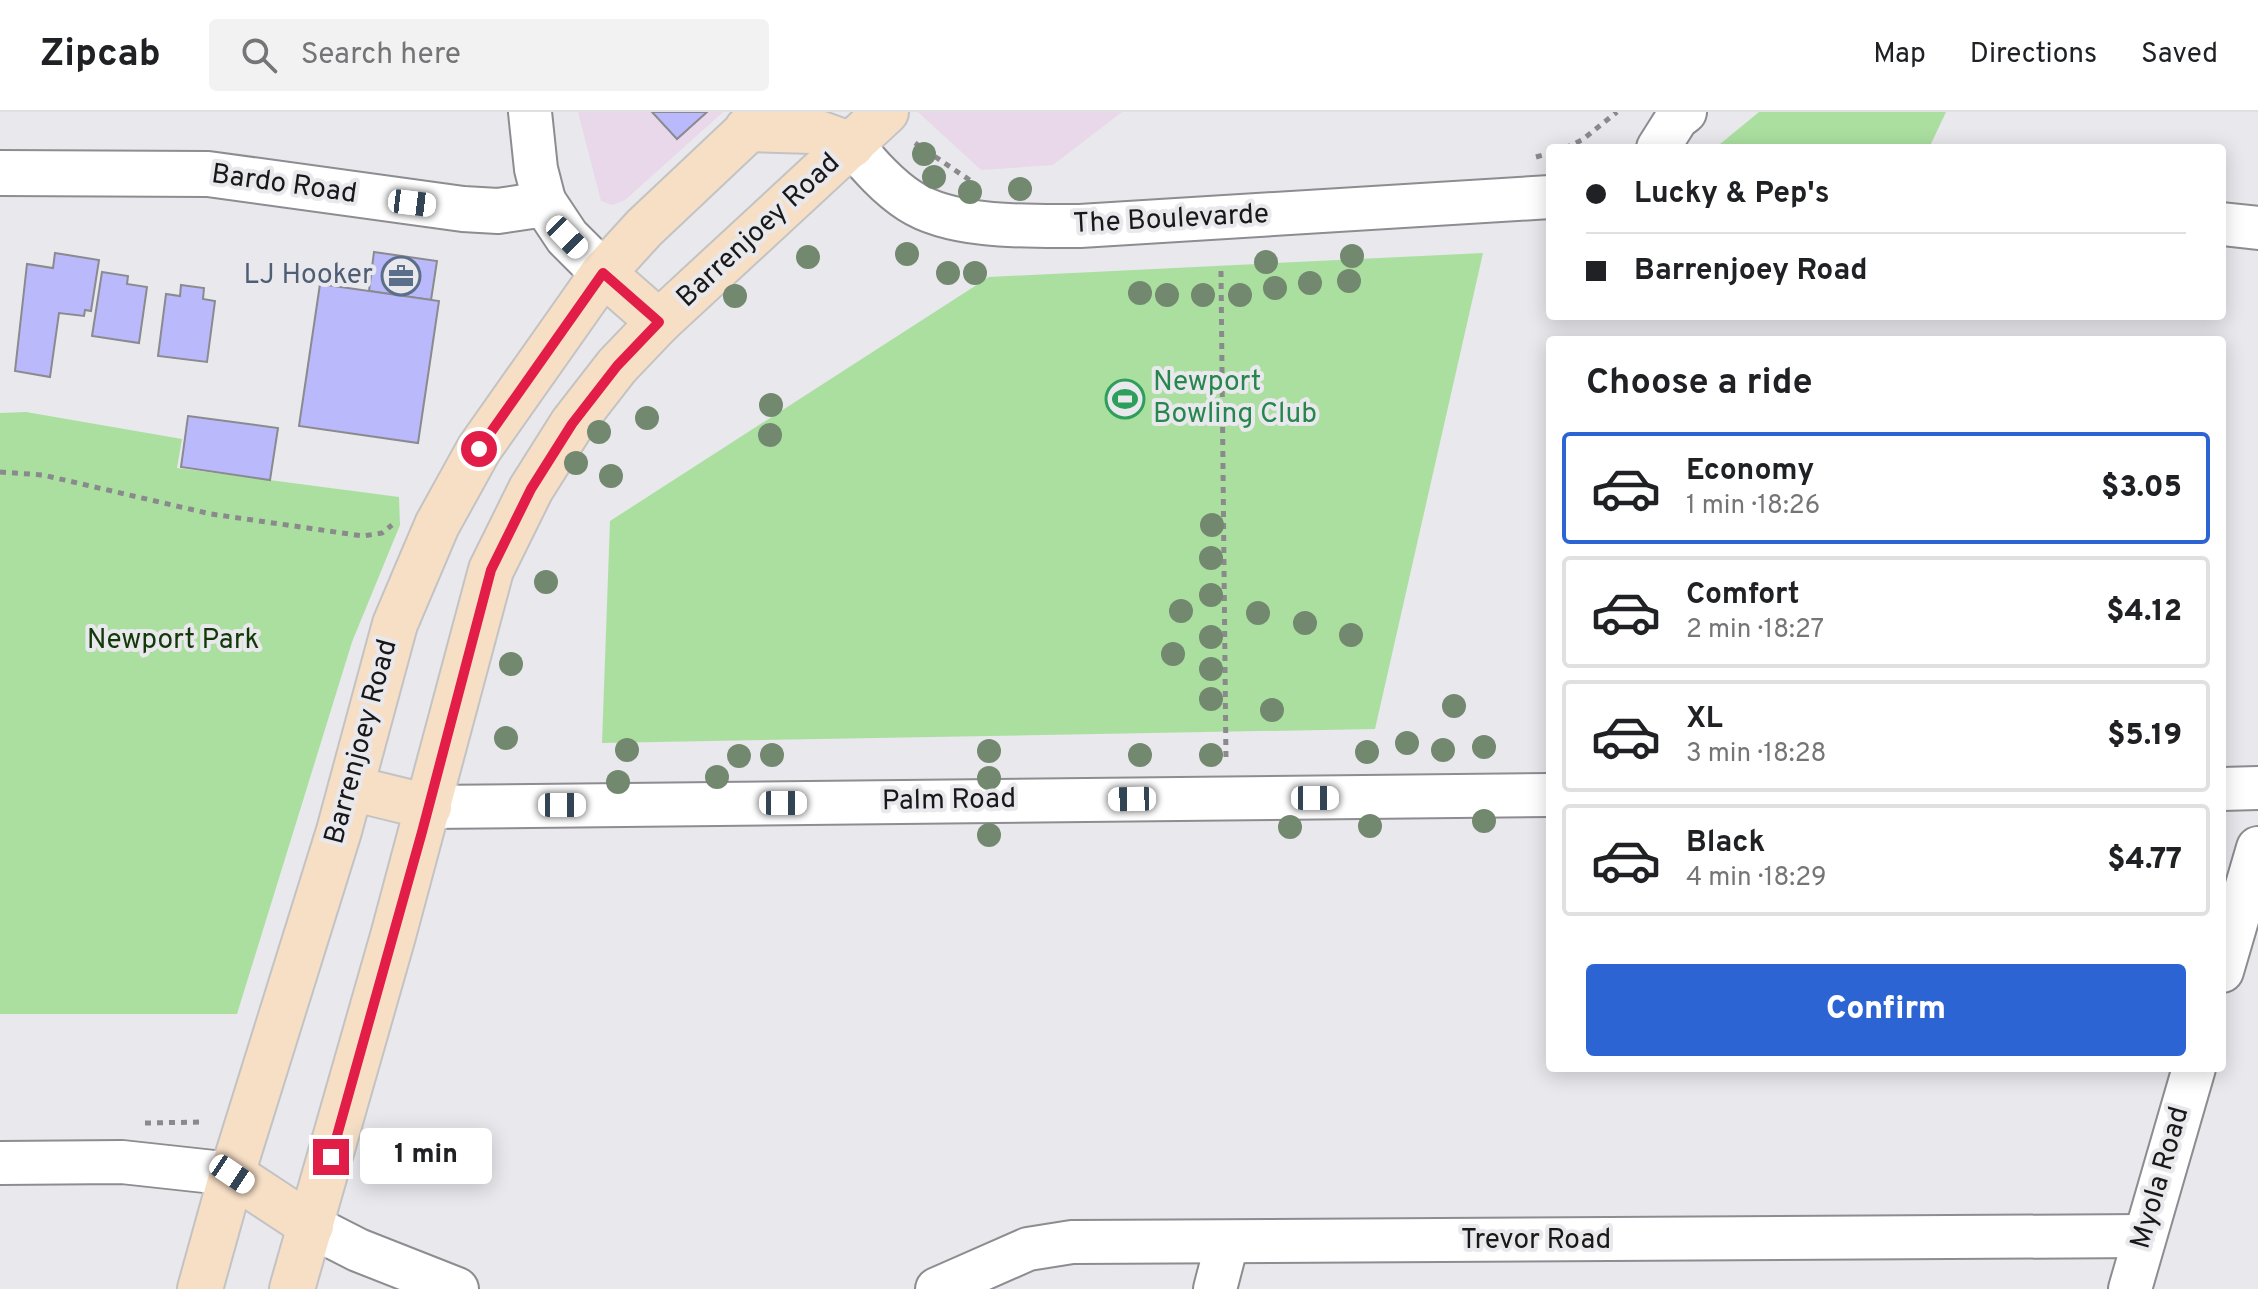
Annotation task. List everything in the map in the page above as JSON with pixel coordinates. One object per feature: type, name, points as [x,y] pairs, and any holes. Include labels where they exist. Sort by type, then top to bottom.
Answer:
[{"type":"main road","name":"Barrenjoey Road","points":[[292,1289],[429,807],[491,570],[531,489],[572,424],[617,366],[848,129],[886,112]]},
{"type":"main road","name":"Barrenjoey Road","points":[[200,1289],[232,1174],[351,788],[395,624],[437,525],[479,449],[603,273],[644,228],[757,121]]},
{"type":"main road","points":[[757,121],[813,131],[848,129]]},
{"type":"main road","points":[[603,273],[659,322]]},
{"type":"main road","name":"Palm Road","points":[[351,788],[429,807]]},
{"type":"main road","points":[[232,1174],[311,1226]]},
{"type":"street","points":[[530,112],[536,169],[545,204],[567,237],[603,273]]},
{"type":"street","points":[[1661,144],[1677,118],[1685,112]]},
{"type":"street","name":"The Boulevarde","points":[[848,129],[876,171],[911,202],[944,216],[1011,226],[1080,226],[1546,197]]},
{"type":"street","name":"Bardo Road","points":[[0,173],[208,174],[463,209],[498,211],[545,204]]},
{"type":"street","points":[[2226,224],[2258,228]]},
{"type":"street","points":[[2226,789],[2258,788]]},
{"type":"street","name":"Palm Road","points":[[429,807],[1546,795]]},
{"type":"street","points":[[2226,957],[2258,848]]},
{"type":"street","name":"Myola Road","points":[[2130,1289],[2193,1072]]},
{"type":"street","points":[[0,1163],[122,1162],[232,1174]]},
{"type":"street","points":[[311,1226],[358,1250],[457,1289]]},
{"type":"street","name":"Trevor Road","points":[[937,1289],[1028,1249],[1072,1242],[2144,1236]]},
{"type":"street","points":[[1215,1289],[1227,1243]]},
{"type":"path","points":[[1574,144],[1617,112]]},
{"type":"path","points":[[1221,271],[1227,799]]},
{"type":"path","points":[[0,472],[43,475],[211,514],[363,536],[382,533],[397,516]]},
{"type":"shaded area","points":[[578,112],[723,112],[625,200],[612,205],[601,201]]},
{"type":"shaded area","points":[[918,112],[1122,112],[1053,165],[981,170]]},
{"type":"green space","points":[[1759,112],[1946,112],[1931,144],[1720,144]]},
{"type":"green space","name":"Newport Bowling Club","points":[[1483,253],[1375,729],[602,743],[610,521],[989,277]]},
{"type":"green space","name":"Newport Park","points":[[26,412],[182,439],[177,468],[399,497],[400,525],[352,642],[237,1014],[0,1014],[0,413]]},
{"type":"building","points":[[652,112],[707,112],[677,139]]},
{"type":"building","points":[[374,252],[437,261],[431,300],[369,291]]},
{"type":"building","points":[[55,253],[99,260],[91,311],[85,310],[84,316],[59,313],[50,377],[15,371],[27,264],[53,268]]},
{"type":"building","points":[[102,272],[128,276],[127,284],[147,287],[139,343],[92,336]]},
{"type":"building","points":[[320,284],[439,301],[418,443],[299,426]]},
{"type":"building","points":[[181,285],[204,288],[203,299],[215,301],[207,362],[158,356],[166,294],[180,296]]},
{"type":"building","points":[[188,416],[278,428],[270,480],[181,467]]},
{"type":"place","name":"LJ Hooker","points":[[401,276]]},
{"type":"place","name":"Newport Bowling Club","points":[[1125,399]]},
{"type":"route","points":[[331,1157],[491,570],[531,489],[572,424],[617,366],[659,322],[603,273],[479,449]]}]
